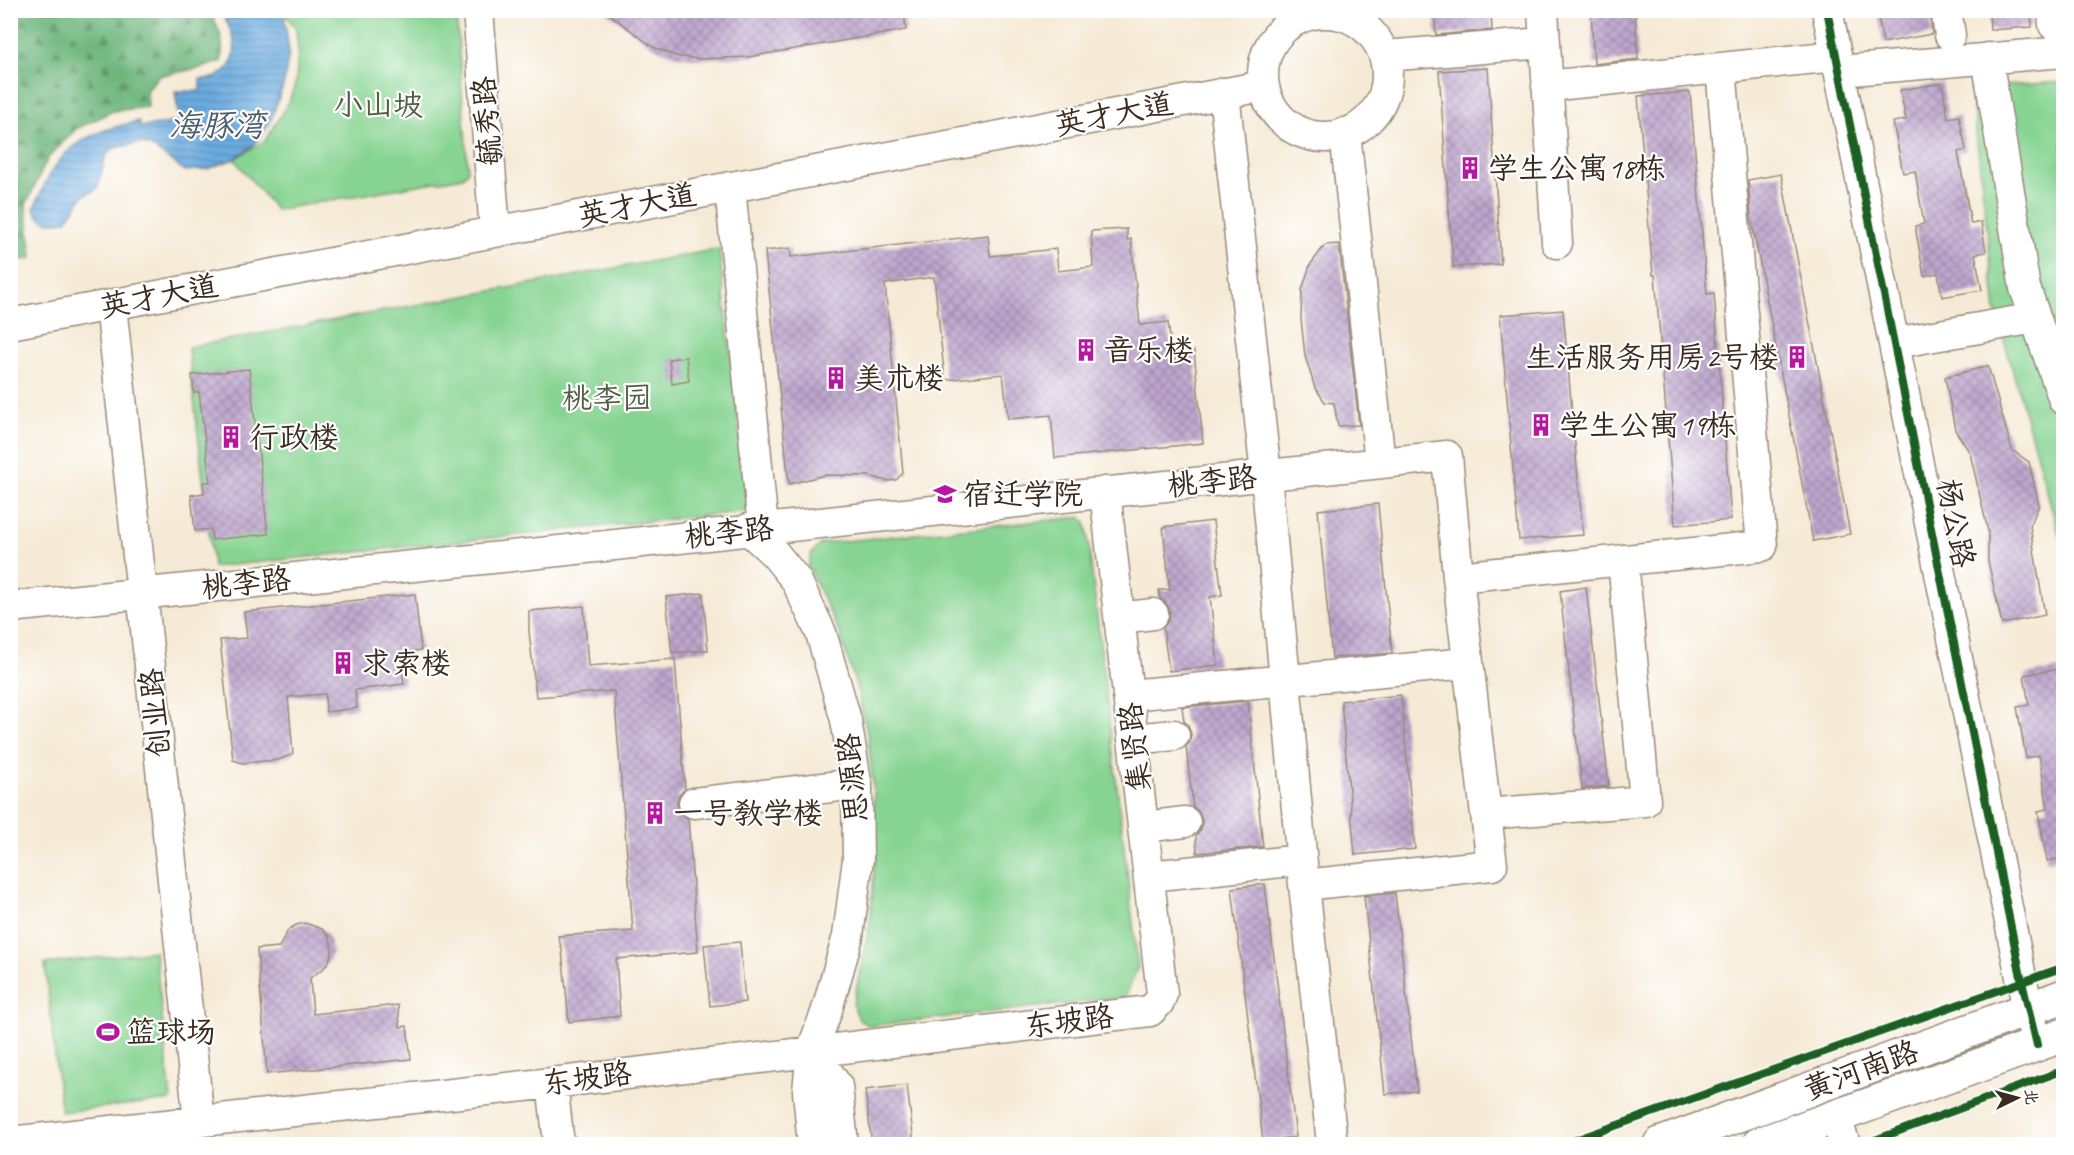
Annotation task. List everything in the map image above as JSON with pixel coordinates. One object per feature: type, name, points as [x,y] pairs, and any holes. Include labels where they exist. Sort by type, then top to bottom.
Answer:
[{"type":"main road","name":"黄河南路","points":[[1660,1144],[2064,996]]},
{"type":"main road","name":"黄河南路","points":[[1759,1144],[1840,1131],[2050,1040]]},
{"type":"street","name":"毓秀路","points":[[478,10],[495,232]]},
{"type":"street","points":[[1543,10],[1557,243]]},
{"type":"street","name":"杨公路","points":[[1827,10],[2029,1008],[2050,1040]]},
{"type":"street","points":[[1323,11],[1345,15],[1364,25],[1378,41],[1385,57],[1387,83],[1382,102],[1371,118],[1355,130],[1336,136],[1317,137],[1298,131],[1281,120],[1270,104],[1263,86],[1263,64],[1270,44],[1284,27],[1302,16],[1323,11]]},
{"type":"street","points":[[1547,86],[1721,68],[1987,58],[2057,29]]},
{"type":"street","points":[[1385,57],[1544,43]]},
{"type":"street","points":[[1987,58],[2025,288],[2064,400]]},
{"type":"street","points":[[1149,876],[1492,865],[1458,577],[1762,546],[1721,68]]},
{"type":"street","name":"英才大道","points":[[10,324],[1263,86]]},
{"type":"street","points":[[1224,93],[1266,475],[1303,872],[1331,1134]]},
{"type":"street","points":[[1345,133],[1380,463]]},
{"type":"street","points":[[730,187],[755,528]]},
{"type":"street","name":"创业路","points":[[111,305],[142,593],[208,1128]]},
{"type":"street","points":[[1895,343],[2035,318]]},
{"type":"street","name":"桃李路","points":[[10,607],[1447,456],[1458,577]]},
{"type":"street","name":"集贤路","points":[[1105,492],[1144,827],[1162,994],[1160,1002]]},
{"type":"street","name":"思源路","points":[[755,528],[796,580],[820,633],[846,720],[857,784],[858,859],[848,936],[826,1013],[812,1050],[808,1091],[813,1144]]},
{"type":"street","points":[[1486,814],[1645,801],[1623,560]]},
{"type":"street","points":[[1120,618],[1153,614]]},
{"type":"street","points":[[1129,696],[1468,663]]},
{"type":"street","points":[[1134,739],[1174,735]]},
{"type":"street","points":[[694,803],[857,784]]},
{"type":"street","points":[[1144,827],[1185,822]]},
{"type":"street","name":"东坡路","points":[[10,1142],[208,1128],[812,1050],[1150,1011],[1160,1002]]},
{"type":"street","points":[[812,1050],[837,1086],[843,1144]]},
{"type":"street","points":[[552,1083],[559,1144]]},
{"type":"green space","points":[[11,10],[210,11],[223,48],[221,62],[158,76],[147,90],[148,107],[113,111],[76,129],[48,158],[26,205],[32,258],[11,262]]},
{"type":"green space","name":"小山坡","points":[[283,11],[456,11],[468,171],[463,177],[276,210],[234,159],[265,141],[289,102],[296,81],[298,50],[296,29]]},
{"type":"green space","points":[[2063,82],[2063,548],[1996,311],[1971,88]]},
{"type":"green space","name":"桃李园","points":[[719,249],[748,511],[213,567],[188,347]]},
{"type":"green space","points":[[1081,517],[1086,522],[1138,967],[1125,997],[869,1026],[859,1019],[853,1005],[870,922],[875,862],[874,795],[868,737],[857,688],[840,634],[808,566],[812,553],[821,544],[826,543]]},
{"type":"green space","name":"篮球场","points":[[155,951],[171,1100],[61,1112],[45,964]]},
{"type":"water","name":"海豚湾","points":[[283,10],[284,13],[289,52],[284,83],[270,123],[254,145],[234,159],[207,169],[185,171],[152,147],[141,143],[114,148],[106,155],[97,189],[83,196],[66,221],[43,220],[34,209],[51,172],[72,148],[85,139],[118,126],[139,121],[139,127],[179,122],[175,91],[200,91],[200,79],[216,77],[229,67],[234,54],[234,40],[219,11]]},
{"type":"building","points":[[604,10],[819,10],[819,17],[878,10],[904,10],[906,30],[748,57],[698,59],[676,56],[653,47]]},
{"type":"building","points":[[1434,10],[1491,10],[1492,30],[1436,35]]},
{"type":"building","points":[[1591,10],[1635,10],[1638,59],[1594,64]]},
{"type":"building","points":[[1877,10],[1929,10],[1932,34],[1883,43]]},
{"type":"building","points":[[1989,10],[2031,10],[2032,27],[1990,30]]},
{"type":"building","name":"学生公寓18栋","points":[[1488,68],[1501,264],[1453,267],[1439,71]]},
{"type":"building","points":[[1942,83],[1948,118],[1959,116],[1966,150],[1958,152],[1971,224],[1981,222],[1986,252],[1975,254],[1982,290],[1942,297],[1938,273],[1924,276],[1915,226],[1924,224],[1915,171],[1903,173],[1893,122],[1906,120],[1900,90]]},
{"type":"building","points":[[1690,92],[1707,294],[1714,293],[1731,520],[1675,525],[1638,96]]},
{"type":"building","name":"生活服务用房2号楼","points":[[1781,174],[1850,534],[1813,541],[1751,217],[1748,180]]},
{"type":"building","points":[[1127,229],[1127,240],[1131,239],[1140,325],[1168,322],[1172,353],[1194,351],[1203,443],[1055,458],[1051,415],[1008,419],[1003,374],[945,380],[934,277],[885,284],[903,473],[896,480],[887,481],[869,476],[825,475],[789,484],[765,251],[790,248],[791,257],[988,235],[990,256],[1056,249],[1058,271],[1093,267],[1091,231]]},
{"type":"building","points":[[1339,244],[1359,425],[1338,426],[1334,403],[1325,402],[1315,388],[1305,356],[1301,319],[1302,290],[1310,265],[1325,245]]},
{"type":"building","name":"学生公寓19栋","points":[[1563,310],[1583,535],[1519,540],[1500,315]]},
{"type":"building","points":[[686,357],[689,381],[672,384],[669,359]]},
{"type":"building","points":[[1988,366],[2012,450],[2029,462],[2039,505],[2030,526],[2045,615],[2002,624],[1988,561],[1988,531],[1970,453],[1955,430],[1945,377]]},
{"type":"building","name":"行政楼","points":[[249,369],[268,534],[212,540],[211,529],[195,531],[191,495],[204,493],[203,482],[210,482],[199,392],[194,393],[192,375]]},
{"type":"building","points":[[1378,504],[1392,653],[1332,658],[1318,510]]},
{"type":"building","points":[[1213,521],[1222,595],[1210,597],[1218,665],[1169,671],[1163,628],[1169,620],[1170,611],[1160,598],[1159,590],[1170,590],[1163,527]]},
{"type":"building","points":[[1586,587],[1609,786],[1582,789],[1560,591]]},
{"type":"building","points":[[703,593],[708,650],[672,653],[666,597]]},
{"type":"building","points":[[415,594],[421,650],[400,653],[404,684],[355,690],[357,708],[326,712],[325,694],[288,697],[293,754],[278,760],[242,763],[233,760],[220,640],[247,638],[244,612]]},
{"type":"building","name":"一号教学楼","points":[[584,606],[588,666],[675,659],[685,789],[678,796],[677,804],[680,813],[688,819],[698,952],[616,959],[620,1016],[569,1022],[562,950],[558,936],[633,931],[614,691],[536,697],[529,611]]},
{"type":"building","points":[[2064,668],[2064,858],[2047,861],[2038,811],[2048,809],[2039,755],[2026,758],[2017,707],[2029,705],[2024,675]]},
{"type":"building","points":[[1401,695],[1415,849],[1355,855],[1341,701]]},
{"type":"building","points":[[1248,701],[1263,847],[1197,853],[1196,836],[1201,829],[1202,820],[1199,812],[1193,807],[1186,746],[1190,742],[1191,734],[1184,721],[1182,707]]},
{"type":"building","points":[[1265,884],[1296,1137],[1263,1141],[1232,888]]},
{"type":"building","points":[[1395,893],[1417,1091],[1385,1094],[1364,896]]},
{"type":"building","points":[[305,923],[322,929],[328,935],[332,952],[324,968],[310,978],[313,1014],[398,1005],[400,1027],[407,1026],[411,1059],[267,1074],[257,949],[279,947],[289,929]]},
{"type":"building","points":[[740,942],[745,1002],[710,1006],[704,945]]},
{"type":"building","points":[[907,1085],[914,1144],[872,1144],[865,1090]]},
{"type":"cycle path","points":[[1827,10],[2022,982],[2037,1045]]},
{"type":"cycle path","points":[[1564,1144],[2064,967]]},
{"type":"cycle path","points":[[1864,1144],[2064,1070]]},
{"type":"place","name":"学生公寓18栋","points":[[1470,168]]},
{"type":"place","name":"音乐楼","points":[[1086,350]]},
{"type":"place","name":"生活服务用房2号楼","points":[[1797,357]]},
{"type":"place","name":"美术楼","points":[[836,378]]},
{"type":"place","name":"学生公寓19栋","points":[[1541,425]]},
{"type":"place","name":"行政楼","points":[[231,437]]},
{"type":"place","name":"宿迁学院","points":[[945,494]]},
{"type":"place","name":"求索楼","points":[[343,663]]},
{"type":"place","name":"一号教学楼","points":[[655,813]]},
{"type":"place","name":"篮球场","points":[[108,1032]]}]
